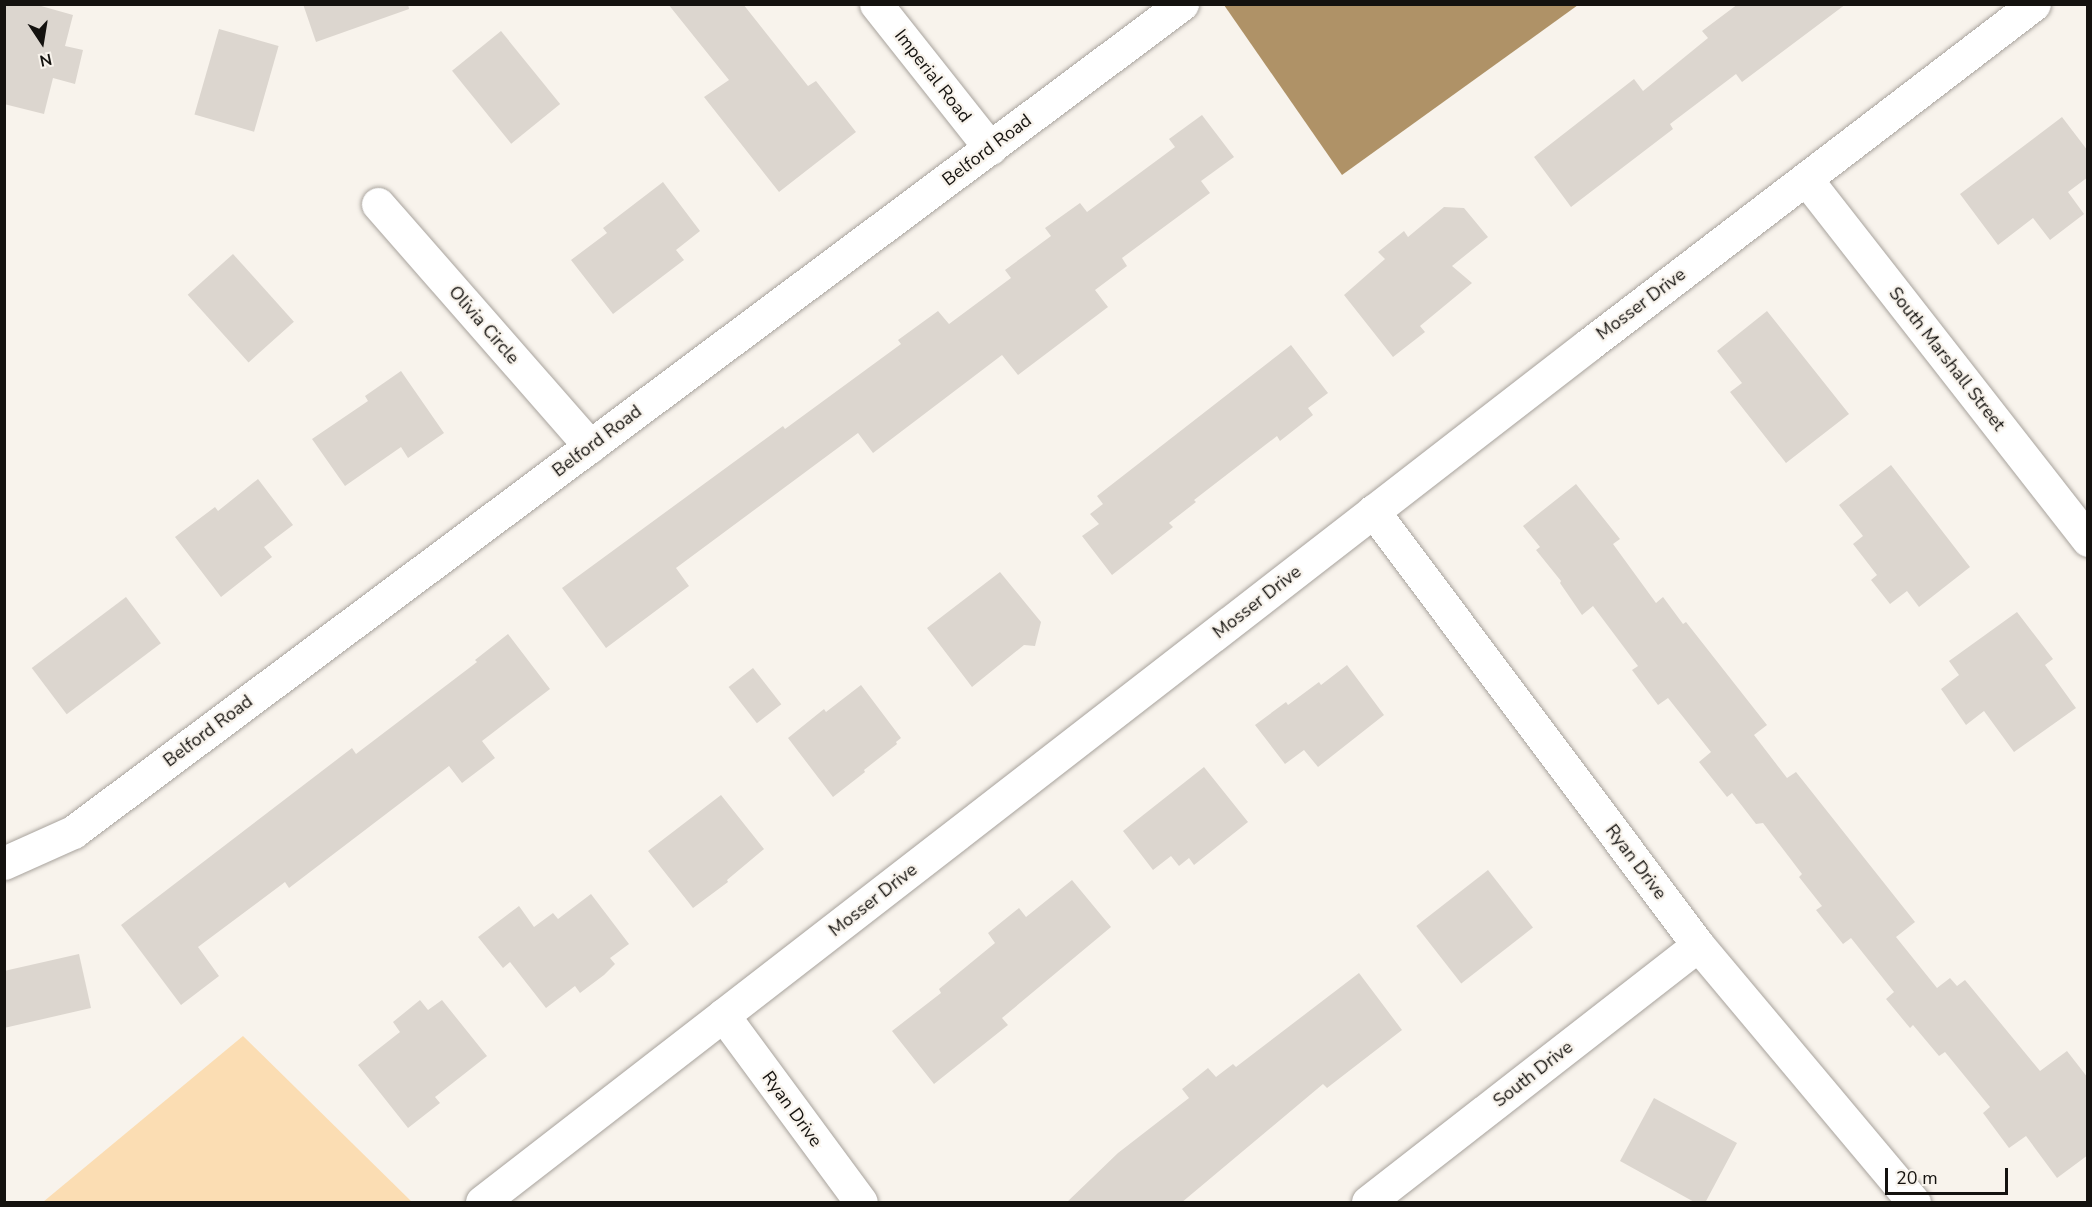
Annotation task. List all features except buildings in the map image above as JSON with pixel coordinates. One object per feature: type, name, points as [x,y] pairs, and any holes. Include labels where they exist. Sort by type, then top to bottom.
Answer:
[{"type":"street","name":"Imperial Road","points":[[876,4],[990,148]]},
{"type":"street","name":"Belford Road","points":[[4,863],[73,832],[1182,4]]},
{"type":"street","name":"Mosser Drive","points":[[482,1203],[1373,512],[2034,4]]},
{"type":"street","name":"South Marshall Street","points":[[1806,179],[2088,540]]},
{"type":"street","name":"Olivia Circle","points":[[378,204],[590,446]]},
{"type":"street","name":"Ryan Drive","points":[[1373,512],[1698,945],[1914,1203]]},
{"type":"street","name":"South Drive","points":[[1368,1203],[1698,945]]},
{"type":"street","name":"Ryan Drive","points":[[723,1015],[861,1203]]},
{"type":"shaded area","points":[[1224,5],[1578,5],[1342,175]]},
{"type":"shaded area","points":[[243,1036],[412,1202],[43,1202]]}]
